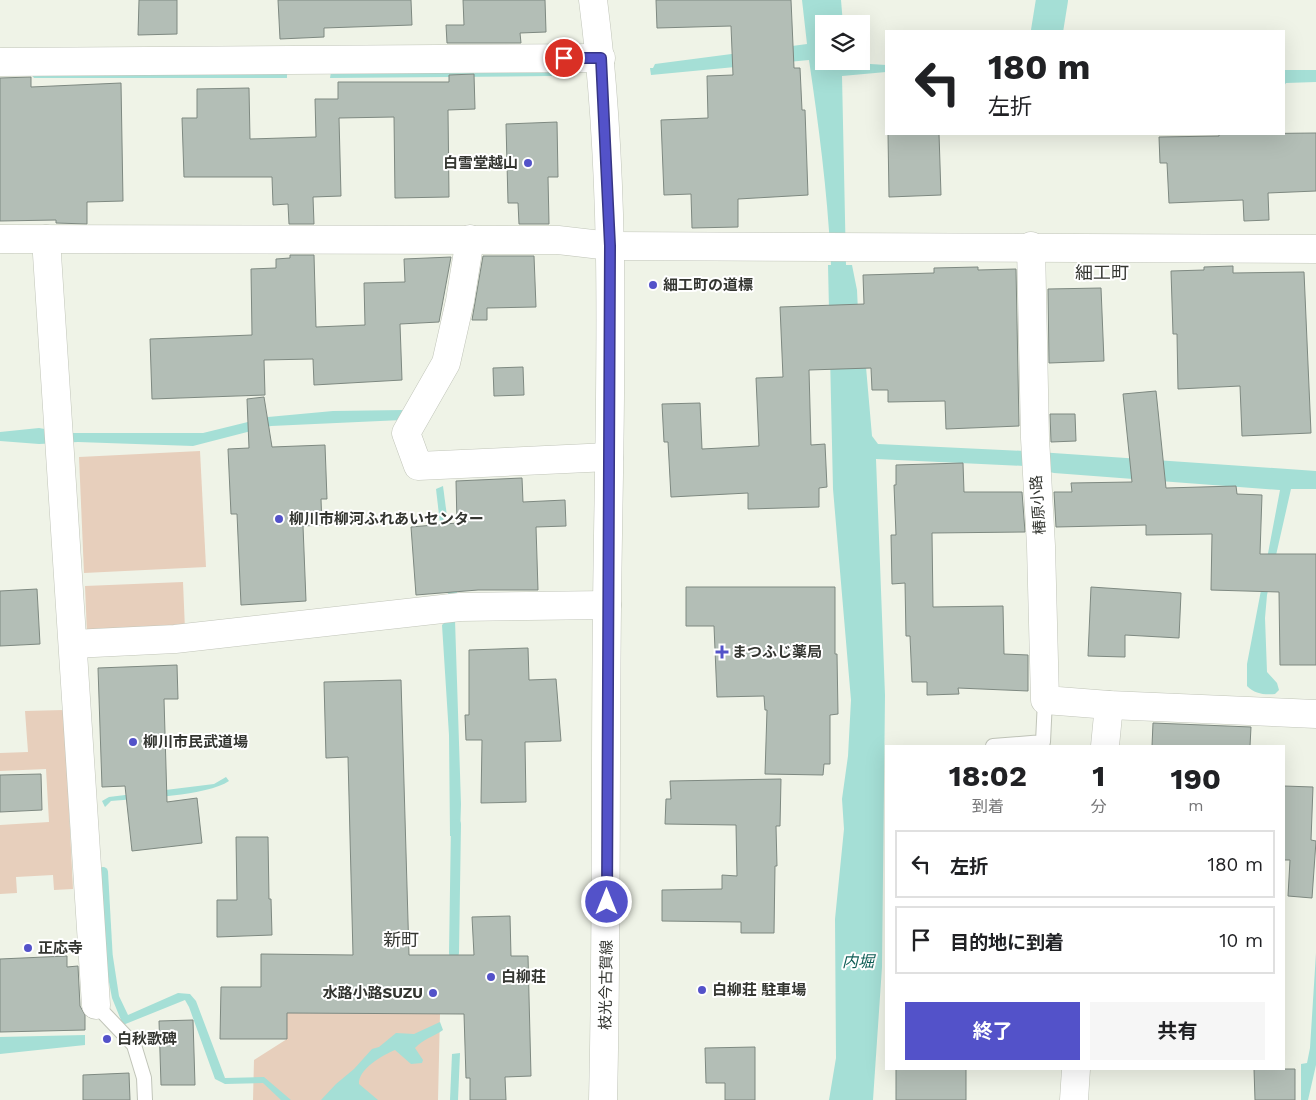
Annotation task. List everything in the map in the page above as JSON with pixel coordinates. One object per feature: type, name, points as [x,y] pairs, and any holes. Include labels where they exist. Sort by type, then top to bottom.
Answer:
[{"type":"street","name":"枝光今古賀線","points":[[593,0],[601,58],[610,246],[607,961],[603,1100]]},
{"type":"street","points":[[0,62],[601,58]]},
{"type":"street","points":[[0,239],[470,239],[558,240],[610,246],[1031,246],[1316,249]]},
{"type":"street","points":[[46,239],[56,415],[100,1010]]},
{"type":"street","points":[[470,239],[460,300],[446,363],[406,433],[418,466],[609,457]]},
{"type":"street","name":"椿原小路","points":[[1031,246],[1036,481],[1041,546],[1044,700]]},
{"type":"street","points":[[73,644],[175,638],[453,609],[607,605]]},
{"type":"street","points":[[1044,700],[1109,705],[1316,714]]},
{"type":"street","points":[[1105,745],[1109,705]]},
{"type":"street","points":[[1074,1100],[1076,1070]]},
{"type":"lane","points":[[1006,745],[1043,742],[1044,700]]},
{"type":"lane","points":[[100,1010],[134,1045],[144,1078],[145,1100]]},
{"type":"shaded area","points":[[200,451],[206,567],[84,573],[79,457]]},
{"type":"shaded area","points":[[183,582],[185,630],[87,634],[85,586]]},
{"type":"shaded area","points":[[64,710],[73,889],[54,890],[53,875],[16,877],[17,893],[0,894],[0,825],[49,822],[46,769],[0,771],[0,753],[28,752],[25,711]]},
{"type":"shaded area","points":[[287,1013],[440,1014],[438,1100],[253,1100],[254,1060],[287,1039]]},
{"type":"water","name":"内堀","points":[[802,0],[841,0],[842,15],[815,15],[815,70],[870,70],[870,64],[885,65],[885,72],[842,76],[846,265],[852,265],[857,290],[860,355],[866,367],[872,436],[878,444],[1024,451],[1316,471],[1316,489],[1291,489],[1267,595],[1265,618],[1267,672],[1277,683],[1279,690],[1275,694],[1267,694],[1256,692],[1247,686],[1247,664],[1280,490],[1054,473],[1024,466],[876,459],[885,695],[882,967],[873,1100],[829,1100],[836,1058],[835,919],[844,829],[842,799],[848,756],[851,700],[833,489],[828,265],[831,265],[830,239],[823,162],[809,60],[651,75],[650,68],[653,68],[655,64],[807,44]]},
{"type":"water","points":[[1041,0],[1062,0],[1060,30],[1050,30],[1054,4]]},
{"type":"water","points":[[553,69],[552,76],[330,78],[331,72]]},
{"type":"water","points":[[287,70],[287,78],[34,78],[31,74]]},
{"type":"water","points":[[1285,74],[1295,74],[1295,79],[1316,77],[1316,82],[1285,84]]},
{"type":"water","points":[[404,410],[402,420],[271,426],[193,446],[78,442],[39,444],[0,441],[0,432],[39,428],[68,433],[203,433],[268,417],[333,411]]},
{"type":"water","points":[[443,486],[458,599],[449,601],[436,489]]},
{"type":"water","points":[[448,619],[455,620],[461,804],[460,836],[450,836],[449,735],[442,625]]},
{"type":"water","points":[[226,777],[229,781],[219,786],[190,793],[111,801],[105,807],[102,801],[109,797],[214,784]]},
{"type":"water","points":[[103,950],[110,950],[113,957],[119,996],[128,1015],[178,993],[190,994],[196,1001],[225,1078],[264,1077],[291,1100],[281,1100],[263,1083],[225,1084],[215,1079],[185,1000],[123,1025],[112,998]]},
{"type":"water","points":[[1316,953],[1316,1065],[1308,1100],[1301,1100],[1301,1064],[1307,1063],[1310,1048]]},
{"type":"water","points":[[440,1022],[443,1030],[421,1042],[415,1048],[423,1060],[422,1063],[411,1064],[395,1050],[378,1059],[363,1073],[359,1084],[378,1100],[321,1100],[372,1049],[379,1047],[396,1033],[414,1034]]},
{"type":"water","points":[[85,1035],[85,1045],[0,1054],[0,1037]]},
{"type":"water","points":[[460,1053],[458,1100],[450,1100],[452,1054]]},
{"type":"building","points":[[139,0],[177,0],[177,34],[138,35]]},
{"type":"building","points":[[278,0],[411,0],[412,25],[324,28],[324,37],[280,39]]},
{"type":"building","points":[[463,0],[545,0],[546,32],[520,33],[521,43],[447,43],[446,25],[464,25]]},
{"type":"building","points":[[656,0],[791,0],[794,68],[800,68],[802,110],[805,110],[808,195],[738,199],[738,227],[692,228],[691,194],[664,195],[661,120],[708,118],[707,76],[733,75],[731,26],[657,28]]},
{"type":"building","points":[[474,74],[475,109],[448,110],[449,197],[395,198],[394,117],[339,118],[341,196],[313,197],[314,224],[289,224],[288,204],[273,205],[272,177],[184,177],[182,118],[197,118],[197,89],[249,88],[250,139],[316,137],[315,99],[338,99],[338,82],[449,82],[449,75]]},
{"type":"building","points":[[31,77],[31,87],[121,83],[123,201],[87,202],[87,224],[56,223],[56,220],[0,221],[0,78]]},
{"type":"building","points":[[557,122],[558,177],[548,177],[549,224],[519,224],[518,203],[508,203],[506,124]]},
{"type":"building","points":[[1285,133],[1316,133],[1316,191],[1268,193],[1269,220],[1244,221],[1243,200],[1169,203],[1167,163],[1160,163],[1159,137],[1285,135]]},
{"type":"building","points":[[888,135],[939,135],[941,195],[889,197]]},
{"type":"building","points":[[290,255],[314,255],[316,327],[365,325],[364,283],[405,282],[404,259],[451,257],[439,322],[400,324],[402,380],[314,385],[313,359],[264,360],[265,395],[152,399],[150,339],[252,335],[251,269],[276,268],[276,259],[290,258]]},
{"type":"building","points":[[483,256],[534,256],[536,307],[487,308],[487,320],[472,320]]},
{"type":"building","points":[[1233,266],[1233,273],[1304,272],[1311,433],[1242,436],[1240,386],[1178,389],[1177,334],[1173,334],[1171,271],[1204,270],[1204,267]]},
{"type":"building","points":[[978,267],[978,270],[1016,269],[1019,426],[946,429],[945,401],[888,402],[888,390],[872,390],[871,368],[809,370],[811,445],[825,444],[827,487],[819,488],[819,507],[748,509],[748,493],[671,497],[668,442],[664,442],[662,404],[700,403],[702,449],[759,446],[756,378],[783,377],[780,307],[864,304],[863,275],[934,273],[934,268]]},
{"type":"building","points":[[1101,288],[1104,361],[1049,363],[1048,289]]},
{"type":"building","points":[[523,367],[524,395],[494,396],[493,368]]},
{"type":"building","points":[[1156,391],[1166,488],[1236,486],[1237,494],[1262,495],[1260,554],[1316,554],[1316,665],[1280,665],[1279,592],[1211,590],[1212,534],[1146,535],[1146,525],[1056,527],[1054,492],[1072,492],[1071,483],[1132,482],[1123,394]]},
{"type":"building","name":"柳川市柳河ふれあいセンター","points":[[264,397],[272,447],[325,445],[327,499],[321,499],[322,525],[303,526],[306,601],[241,605],[237,514],[231,514],[228,449],[249,448],[247,399]]},
{"type":"building","points":[[1050,414],[1075,414],[1076,441],[1051,442]]},
{"type":"building","points":[[963,463],[964,492],[1022,492],[1025,532],[932,533],[933,607],[1003,606],[1004,654],[1028,655],[1028,691],[958,688],[959,694],[927,695],[927,682],[912,682],[910,636],[906,636],[905,583],[892,584],[891,535],[896,535],[894,485],[896,485],[896,465]]},
{"type":"building","points":[[522,478],[523,502],[565,500],[566,526],[536,527],[538,590],[478,590],[416,595],[411,527],[457,523],[456,481]]},
{"type":"building","points":[[686,587],[835,587],[835,654],[837,654],[838,714],[830,715],[830,764],[824,764],[823,775],[765,774],[767,710],[765,710],[764,696],[717,697],[714,626],[686,626]]},
{"type":"building","points":[[1091,587],[1181,593],[1179,638],[1125,635],[1125,657],[1088,656]]},
{"type":"building","points":[[37,589],[40,644],[0,646],[0,591]]},
{"type":"building","points":[[528,648],[529,680],[556,679],[561,741],[525,742],[526,802],[481,803],[482,740],[466,740],[465,715],[469,715],[469,650]]},
{"type":"building","name":"柳川市民武道場","points":[[177,665],[178,699],[164,699],[167,802],[197,798],[202,843],[132,851],[125,786],[102,787],[98,668]]},
{"type":"building","points":[[401,680],[409,955],[474,955],[472,917],[510,916],[511,956],[528,956],[531,1076],[505,1077],[506,1100],[470,1100],[470,1078],[466,1078],[464,1014],[287,1013],[287,1039],[220,1039],[221,987],[261,987],[261,954],[353,955],[348,757],[326,758],[324,682]]},
{"type":"building","points":[[1153,723],[1251,727],[1250,745],[1152,745]]},
{"type":"building","points":[[41,774],[42,810],[0,812],[0,775]]},
{"type":"building","points":[[781,779],[780,826],[776,826],[777,866],[775,866],[774,933],[741,933],[741,922],[662,921],[662,890],[722,889],[722,875],[737,876],[736,825],[665,824],[666,799],[671,799],[670,781]]},
{"type":"building","points":[[1285,786],[1313,787],[1311,840],[1316,841],[1312,898],[1288,896],[1290,860],[1285,860]]},
{"type":"building","points":[[236,837],[268,837],[269,899],[271,899],[272,935],[217,937],[217,900],[237,900]]},
{"type":"building","points":[[67,956],[67,967],[78,966],[80,1006],[85,1015],[85,1030],[0,1032],[0,959]]},
{"type":"building","points":[[193,1020],[195,1085],[161,1085],[159,1021]]},
{"type":"building","points":[[755,1047],[755,1100],[725,1100],[725,1083],[706,1083],[705,1048]]},
{"type":"building","points":[[1295,1069],[1295,1100],[1255,1100],[1254,1070]]},
{"type":"building","points":[[896,1070],[966,1070],[966,1100],[896,1100]]},
{"type":"building","points":[[129,1073],[130,1100],[83,1100],[83,1075]]},
{"type":"waterway","points":[[1047,30],[1052,0]]},
{"type":"waterway","points":[[1285,75],[1316,75]]},
{"type":"waterway","points":[[454,953],[456,824]]},
{"type":"waterway","points":[[103,872],[108,961]]},
{"type":"place","name":"白雪堂越山","points":[[528,163]]},
{"type":"place","name":"細工町の道標","points":[[653,285]]},
{"type":"place","name":"柳川市柳河ふれあいセンター","points":[[279,519]]},
{"type":"place","name":"まつふじ薬局","points":[[722,652]]},
{"type":"place","name":"柳川市民武道場","points":[[133,742]]},
{"type":"place","name":"正応寺","points":[[28,948]]},
{"type":"place","name":"白柳荘","points":[[491,977]]},
{"type":"place","name":"白柳荘 駐車場","points":[[702,990]]},
{"type":"place","name":"水路小路SUZU","points":[[433,993]]},
{"type":"place","name":"白秋歌碑","points":[[107,1039]]},
{"type":"district","name":"細工町","points":[[1102,272]]},
{"type":"district","name":"新町","points":[[401,939]]},
{"type":"route","points":[[564,58],[601,58],[610,228],[607,902]]}]
